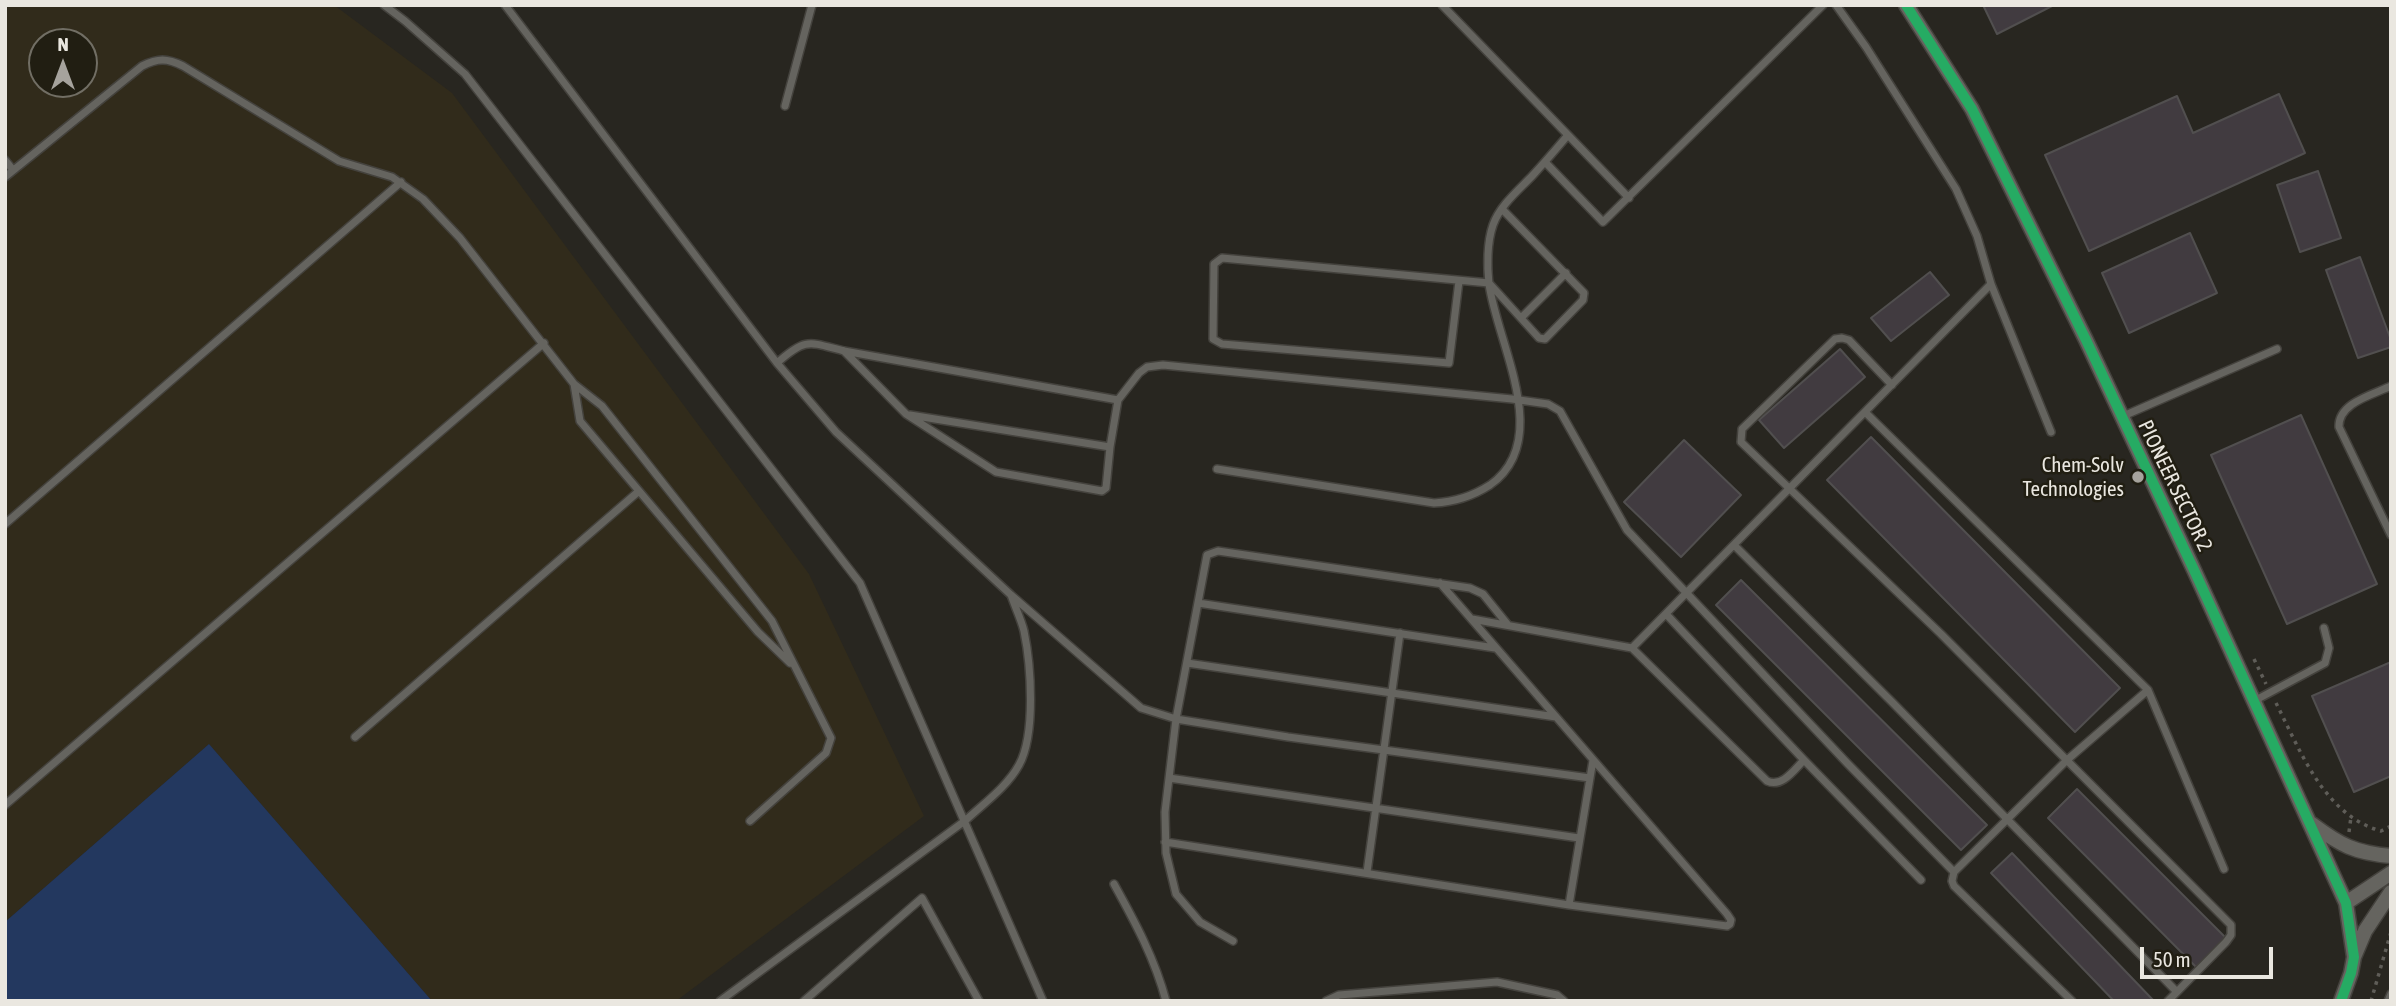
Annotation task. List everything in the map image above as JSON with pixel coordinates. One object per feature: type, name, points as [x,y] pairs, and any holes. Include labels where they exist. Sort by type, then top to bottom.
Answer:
[{"type":"street","name":"PIONEER SECTOR 2","points":[[1906,5],[1972,109],[2086,340],[2346,903],[2354,957],[2341,1001]]},
{"type":"street","points":[[2308,821],[2348,849],[2391,856]]},
{"type":"street","points":[[2346,903],[2391,873]]},
{"type":"street","points":[[2354,957],[2365,931],[2391,892]]},
{"type":"lane","points":[[384,5],[465,74],[860,583],[1043,1001]]},
{"type":"lane","points":[[506,5],[777,363],[836,432],[1011,595],[1141,708],[1176,719],[1288,737],[1590,778]]},
{"type":"lane","points":[[785,106],[812,5]]},
{"type":"lane","points":[[1442,5],[1629,198]]},
{"type":"lane","points":[[1545,162],[1603,222],[1823,5]]},
{"type":"lane","points":[[1836,5],[1866,47],[1956,189],[1977,236],[1991,284],[2051,432]]},
{"type":"lane","points":[[5,177],[142,66],[154,60],[167,59],[194,72],[339,161],[391,177],[423,199],[460,238],[574,384],[602,406],[772,621],[831,738],[826,753],[750,821]]},
{"type":"lane","points":[[1217,470],[1434,503],[1448,502],[1478,493],[1500,477],[1513,459],[1520,438],[1518,399],[1489,283],[1491,234],[1502,209],[1568,135]]},
{"type":"lane","points":[[5,160],[13,170]]},
{"type":"lane","points":[[5,524],[401,182]]},
{"type":"lane","points":[[1459,281],[1449,363],[1222,344],[1213,339],[1214,264],[1222,258],[1489,283],[1539,338],[1545,339],[1583,300],[1583,290],[1502,209]]},
{"type":"lane","points":[[1521,318],[1566,273]]},
{"type":"lane","points":[[1632,648],[1991,284]]},
{"type":"lane","points":[[1892,385],[1849,340],[1835,339],[1742,429],[1741,442],[1941,634],[2231,925],[2231,935],[2227,942],[2168,1001]]},
{"type":"lane","points":[[5,805],[544,343]]},
{"type":"lane","points":[[777,363],[803,343],[814,343],[844,351],[1118,400]]},
{"type":"lane","points":[[2120,417],[2277,349]]},
{"type":"lane","points":[[844,351],[906,414],[996,472],[1102,491],[1106,488],[1118,400],[1139,373],[1147,368],[1163,365],[1548,404],[1560,411],[1627,530],[1954,872]]},
{"type":"lane","points":[[574,384],[580,421],[758,632],[796,668]]},
{"type":"lane","points":[[2391,386],[2344,409],[2339,418],[2339,427],[2391,535]]},
{"type":"lane","points":[[1865,412],[2148,690],[2224,869]]},
{"type":"lane","points":[[906,414],[1110,447]]},
{"type":"lane","points":[[355,737],[639,491]]},
{"type":"lane","points":[[1734,545],[2177,992]]},
{"type":"lane","points":[[1233,941],[1200,922],[1177,894],[1165,842],[1168,778],[1176,719],[1207,555],[1213,551],[1477,590],[1508,625]]},
{"type":"lane","points":[[1165,842],[1569,905],[1727,926],[1730,924],[1731,920],[1727,914],[1440,583]]},
{"type":"lane","points":[[720,1001],[966,820],[998,790],[1018,766],[1026,746],[1030,677],[1023,630],[1011,595]]},
{"type":"lane","points":[[1198,603],[1496,648]]},
{"type":"lane","points":[[1666,614],[1921,880]]},
{"type":"lane","points":[[1471,619],[1632,648],[1767,781],[1773,784],[1782,782],[1804,760]]},
{"type":"lane","points":[[2253,701],[2325,663],[2329,648],[2325,628]]},
{"type":"lane","points":[[1367,872],[1400,633]]},
{"type":"lane","points":[[1187,663],[1557,718]]},
{"type":"lane","points":[[2071,1001],[1954,886],[1954,872],[2067,760],[2148,690]]},
{"type":"lane","points":[[1569,905],[1593,760]]},
{"type":"lane","points":[[1168,778],[1579,838]]},
{"type":"lane","points":[[1114,884],[1143,937],[1158,972],[1166,1001]]},
{"type":"lane","points":[[804,1001],[922,898],[979,1001]]},
{"type":"lane","points":[[1326,1001],[1339,995],[1497,982],[1557,995],[1564,1001]]},
{"type":"lane","points":[[2388,1001],[2391,994]]},
{"type":"path","points":[[2250,651],[2268,686]]},
{"type":"path","points":[[2274,698],[2315,779],[2341,808],[2362,826],[2381,831],[2391,827]]},
{"type":"path","points":[[2371,1001],[2391,932]]},
{"type":"shaded area","points":[[5,5],[334,5],[452,93],[809,574],[924,816],[676,1001],[432,1001],[209,744],[5,922]]},
{"type":"water","points":[[209,744],[432,1001],[5,1001],[5,922]]},
{"type":"building","points":[[1983,5],[2054,5],[1997,34]]},
{"type":"building","points":[[2279,94],[2305,153],[2089,251],[2045,155],[2177,96],[2193,133]]},
{"type":"building","points":[[2318,171],[2341,238],[2300,252],[2277,185]]},
{"type":"building","points":[[2190,233],[2217,293],[2129,333],[2102,273]]},
{"type":"building","points":[[2360,257],[2391,340],[2391,347],[2358,358],[2326,270]]},
{"type":"building","points":[[1930,272],[1949,295],[1891,341],[1871,318]]},
{"type":"building","points":[[1840,349],[1865,377],[1784,448],[1759,420]]},
{"type":"building","points":[[2301,415],[2377,584],[2287,624],[2211,455]]},
{"type":"building","points":[[1871,437],[2120,688],[2075,732],[1827,480]]},
{"type":"building","points":[[1684,440],[1741,495],[1681,557],[1624,502]]},
{"type":"building","points":[[1741,580],[1987,825],[1961,850],[1716,605]]},
{"type":"building","points":[[2391,662],[2391,776],[2354,792],[2312,696]]},
{"type":"building","points":[[2077,789],[2226,938],[2196,967],[2048,818]]},
{"type":"building","points":[[2012,853],[2154,1001],[2114,1001],[1991,873]]},
{"type":"cycle path","points":[[1906,5],[1972,109],[2086,340],[2346,903],[2354,957],[2341,1001]]},
{"type":"place","name":"Chem-Solv Technologies","points":[[2138,477]]}]
